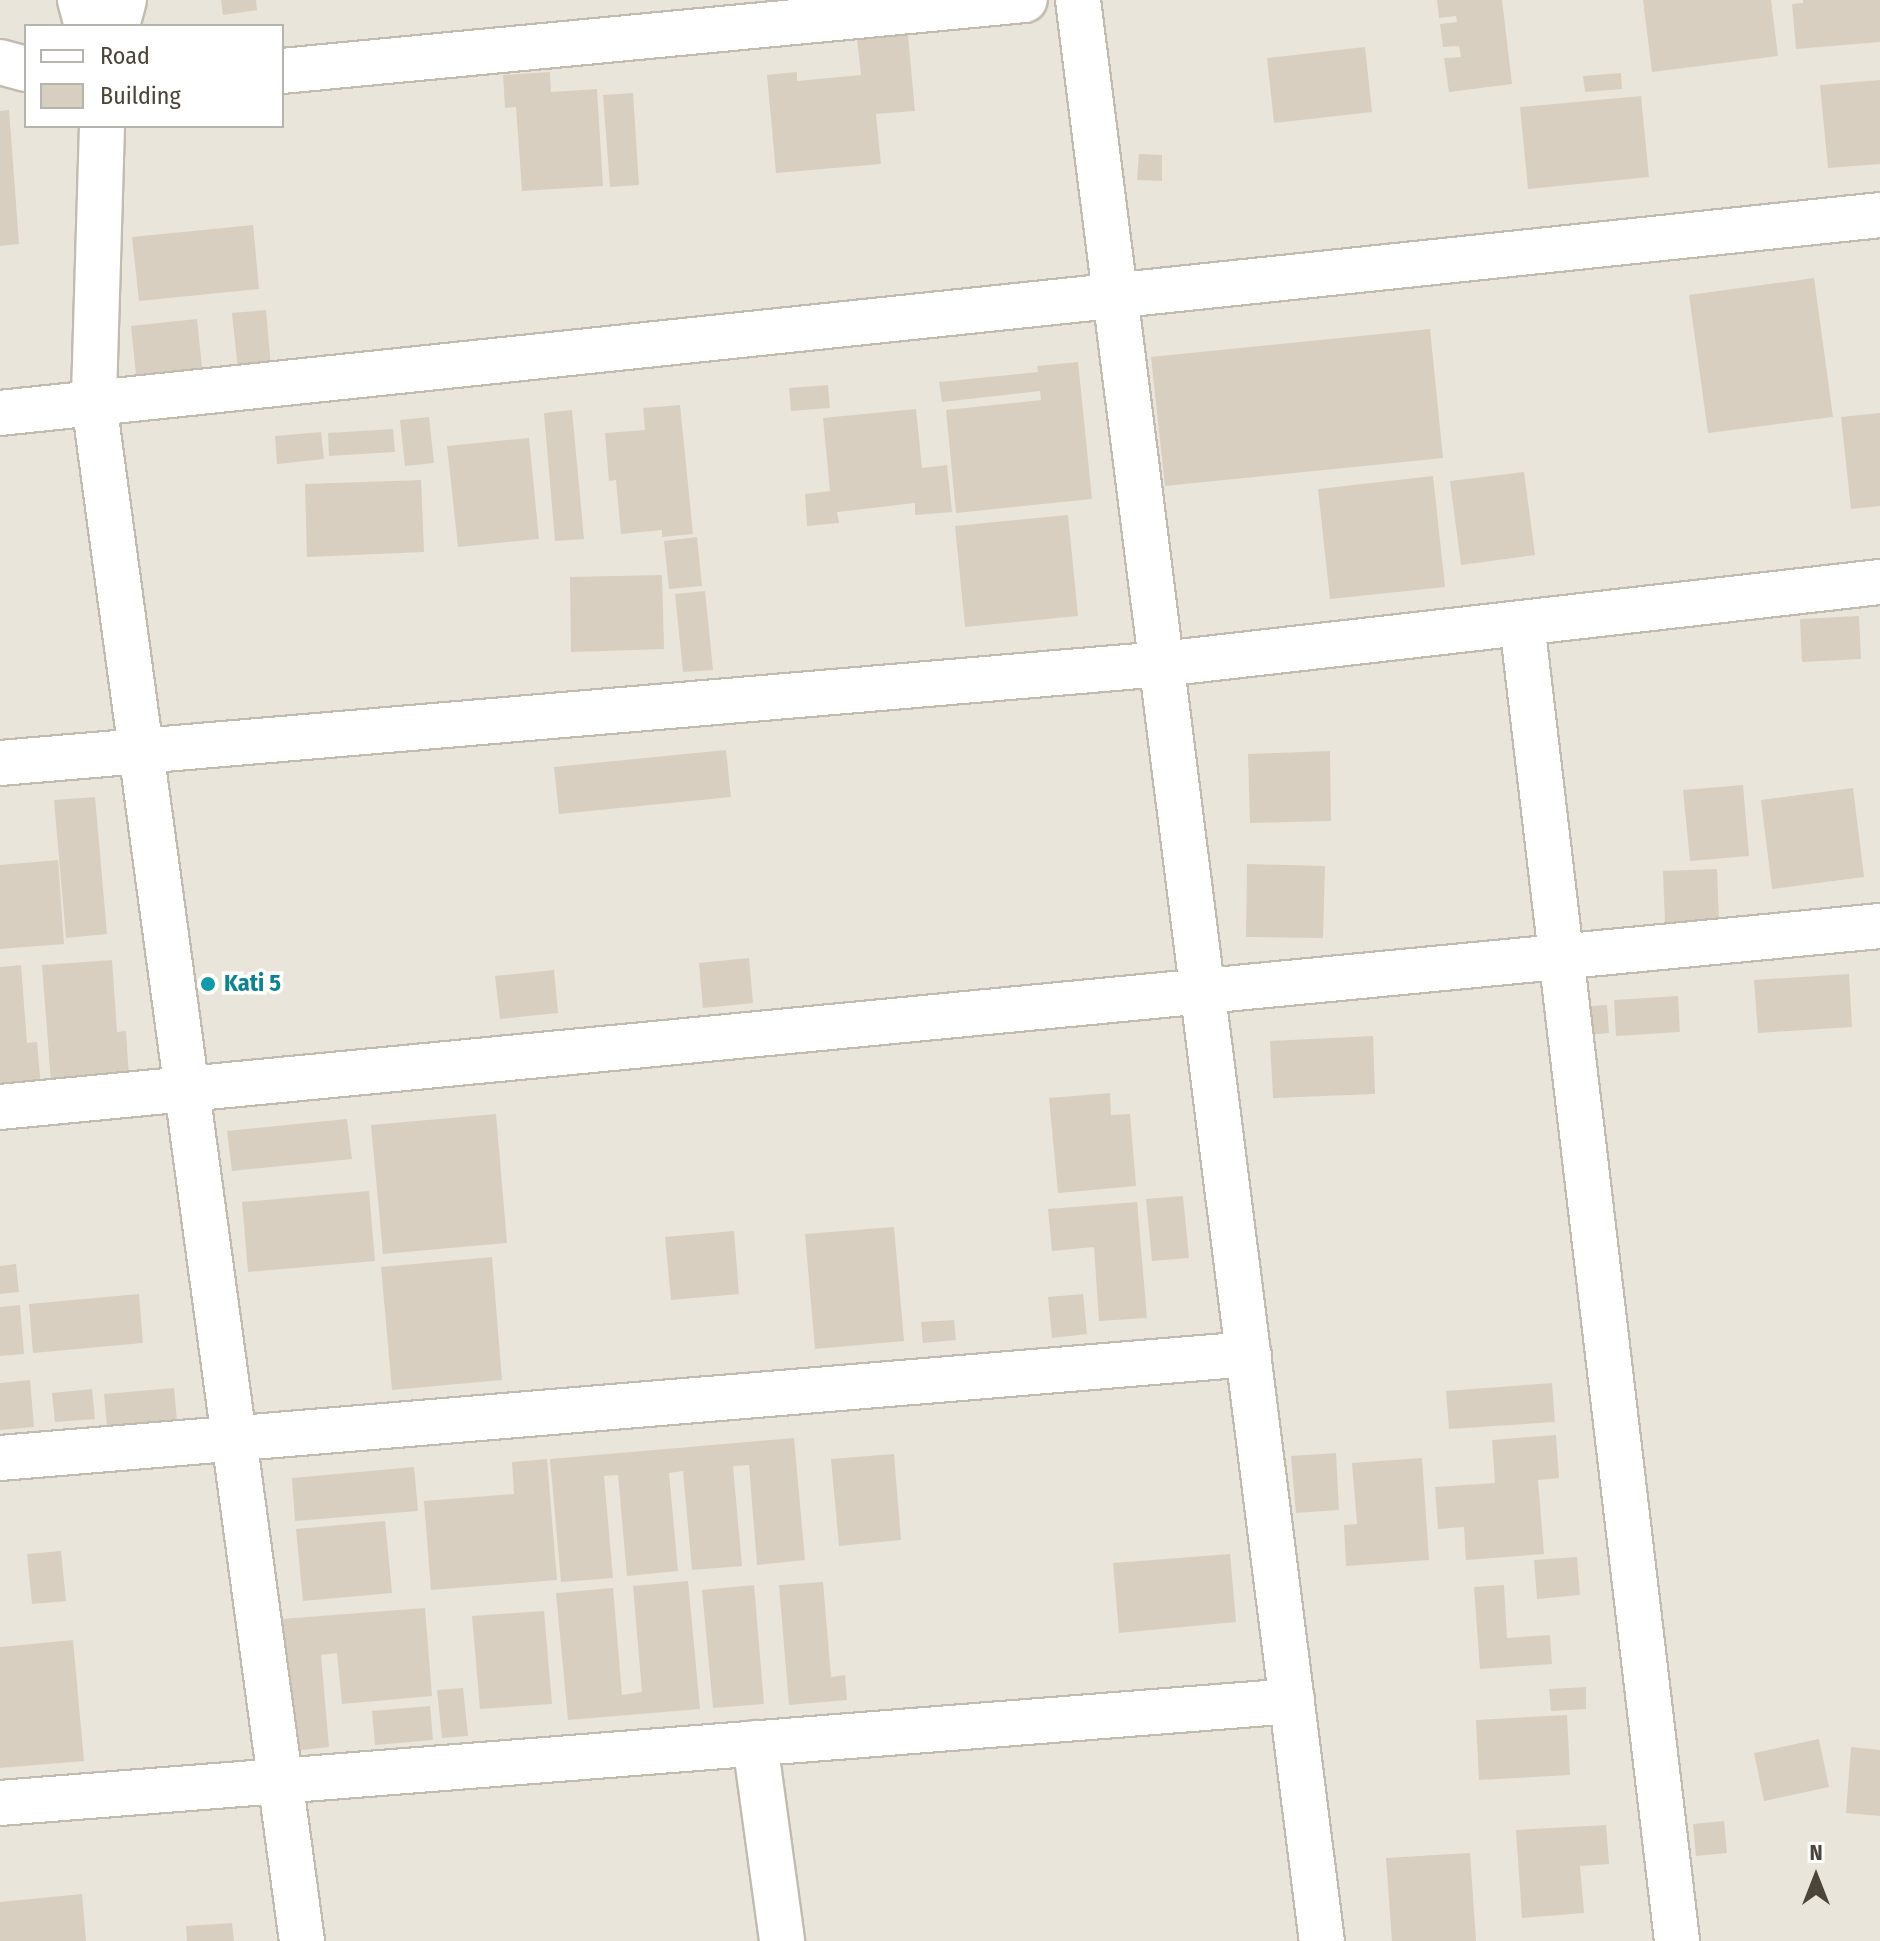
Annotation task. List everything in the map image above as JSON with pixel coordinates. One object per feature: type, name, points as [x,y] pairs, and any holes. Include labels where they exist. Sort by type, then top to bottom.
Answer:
[{"type":"street","points":[[80,0],[86,24]]},
{"type":"street","points":[[118,24],[124,0]]},
{"type":"street","points":[[284,71],[1025,0]]},
{"type":"street","points":[[1078,0],[1322,1941]]},
{"type":"street","points":[[0,62],[24,68]]},
{"type":"street","points":[[0,96],[24,94]]},
{"type":"street","points":[[102,128],[94,403],[302,1941]]},
{"type":"street","points":[[0,413],[1880,215]]},
{"type":"street","points":[[0,763],[1162,664],[1880,582]]},
{"type":"street","points":[[1522,623],[1677,1941]]},
{"type":"street","points":[[0,1107],[1880,926]]},
{"type":"street","points":[[0,1458],[1249,1354]]},
{"type":"street","points":[[0,1803],[1292,1701]]},
{"type":"street","points":[[755,1743],[782,1941]]},
{"type":"shaded area","points":[[0,0],[1880,0],[1880,1941],[0,1941]]},
{"type":"building","points":[[221,0],[256,0],[257,10],[223,15]]},
{"type":"building","points":[[1437,0],[1502,0],[1512,84],[1449,92],[1444,58],[1461,57],[1459,46],[1443,47],[1440,24],[1457,22],[1456,16],[1439,18]]},
{"type":"building","points":[[1643,0],[1771,0],[1778,56],[1652,72]]},
{"type":"building","points":[[1803,0],[1880,0],[1880,42],[1796,49],[1792,4],[1803,3]]},
{"type":"building","points":[[908,35],[915,111],[876,114],[881,164],[776,173],[767,75],[797,72],[797,81],[861,75],[857,39]]},
{"type":"building","points":[[1365,47],[1372,112],[1274,123],[1267,58]]},
{"type":"building","points":[[550,72],[551,92],[597,89],[603,186],[522,191],[516,107],[505,108],[503,75]]},
{"type":"building","points":[[1621,73],[1622,89],[1585,92],[1583,76]]},
{"type":"building","points":[[1880,80],[1880,164],[1828,168],[1820,85]]},
{"type":"building","points":[[633,93],[639,185],[610,187],[603,95]]},
{"type":"building","points":[[1641,96],[1649,177],[1528,189],[1520,107]]},
{"type":"building","points":[[9,110],[19,244],[0,246],[0,111]]},
{"type":"building","points":[[1139,154],[1162,155],[1162,181],[1137,180]]},
{"type":"building","points":[[253,225],[259,289],[139,301],[132,237]]},
{"type":"building","points":[[1814,278],[1833,417],[1708,433],[1689,295]]},
{"type":"building","points":[[266,310],[271,367],[238,370],[232,313]]},
{"type":"building","points":[[197,319],[203,377],[137,384],[131,326]]},
{"type":"building","points":[[1430,329],[1443,458],[1165,486],[1151,357]]},
{"type":"building","points":[[1078,362],[1092,499],[956,513],[946,410],[1041,400],[1040,391],[942,402],[939,382],[1038,372],[1037,366]]},
{"type":"building","points":[[828,385],[830,408],[791,411],[789,388]]},
{"type":"building","points":[[680,405],[693,534],[662,537],[662,530],[621,534],[616,480],[609,481],[605,433],[645,430],[643,408]]},
{"type":"building","points":[[916,409],[922,468],[947,465],[952,512],[915,515],[915,503],[837,512],[839,523],[807,526],[805,494],[830,491],[823,418]]},
{"type":"building","points":[[572,410],[584,539],[555,541],[544,413]]},
{"type":"building","points":[[1880,413],[1880,506],[1851,509],[1841,417]]},
{"type":"building","points":[[429,417],[434,463],[405,466],[400,420]]},
{"type":"building","points":[[393,429],[395,452],[329,456],[328,433]]},
{"type":"building","points":[[321,432],[324,459],[277,464],[275,436]]},
{"type":"building","points":[[529,438],[539,539],[458,547],[447,446]]},
{"type":"building","points":[[1524,472],[1535,555],[1461,565],[1450,481]]},
{"type":"building","points":[[1433,476],[1445,587],[1330,599],[1318,489]]},
{"type":"building","points":[[421,480],[424,552],[307,557],[305,484]]},
{"type":"building","points":[[1068,515],[1078,616],[965,627],[955,526]]},
{"type":"building","points":[[697,537],[702,586],[669,589],[664,541]]},
{"type":"building","points":[[662,575],[664,649],[571,652],[570,577]]},
{"type":"building","points":[[705,591],[713,670],[683,672],[675,594]]},
{"type":"building","points":[[1859,616],[1861,659],[1802,662],[1800,619]]},
{"type":"building","points":[[726,750],[731,797],[559,814],[554,767]]},
{"type":"building","points":[[1330,751],[1331,821],[1250,823],[1248,754]]},
{"type":"building","points":[[1743,785],[1749,856],[1690,861],[1683,790]]},
{"type":"building","points":[[1853,788],[1864,877],[1772,889],[1761,800]]},
{"type":"building","points":[[95,797],[107,934],[66,938],[54,800]]},
{"type":"building","points":[[58,860],[64,944],[0,949],[0,865]]},
{"type":"building","points":[[1247,864],[1325,866],[1323,938],[1246,937]]},
{"type":"building","points":[[1717,869],[1719,923],[1665,925],[1663,871]]},
{"type":"building","points":[[749,958],[753,1003],[703,1008],[699,963]]},
{"type":"building","points":[[112,960],[117,1032],[126,1031],[129,1077],[51,1082],[42,965]]},
{"type":"building","points":[[21,965],[27,1043],[37,1042],[41,1087],[0,1090],[0,967]]},
{"type":"building","points":[[554,970],[558,1013],[500,1019],[495,976]]},
{"type":"building","points":[[1849,974],[1852,1027],[1758,1033],[1754,980]]},
{"type":"building","points":[[1678,996],[1680,1032],[1616,1036],[1614,1000]]},
{"type":"building","points":[[1607,1005],[1609,1033],[1578,1036],[1576,1007]]},
{"type":"building","points":[[1373,1036],[1375,1094],[1273,1098],[1270,1041]]},
{"type":"building","points":[[1110,1093],[1111,1115],[1130,1114],[1136,1186],[1058,1193],[1049,1098]]},
{"type":"building","points":[[496,1114],[507,1243],[383,1254],[371,1125]]},
{"type":"building","points":[[347,1119],[352,1159],[232,1171],[227,1131]]},
{"type":"building","points":[[369,1191],[375,1261],[248,1272],[242,1202]]},
{"type":"building","points":[[1183,1196],[1189,1258],[1152,1261],[1146,1199]]},
{"type":"building","points":[[1137,1202],[1147,1318],[1099,1321],[1094,1247],[1052,1251],[1048,1209]]},
{"type":"building","points":[[894,1227],[904,1341],[815,1349],[805,1234]]},
{"type":"building","points":[[734,1231],[739,1294],[671,1300],[665,1237]]},
{"type":"building","points":[[492,1257],[502,1380],[392,1390],[381,1267]]},
{"type":"building","points":[[16,1264],[19,1292],[0,1294],[0,1266]]},
{"type":"building","points":[[139,1294],[143,1343],[33,1353],[29,1304]]},
{"type":"building","points":[[1083,1294],[1087,1334],[1052,1338],[1048,1297]]},
{"type":"building","points":[[20,1305],[24,1354],[0,1356],[0,1307]]},
{"type":"building","points":[[954,1320],[956,1340],[923,1343],[921,1322]]},
{"type":"building","points":[[30,1380],[34,1427],[0,1430],[0,1383]]},
{"type":"building","points":[[1552,1383],[1555,1422],[1449,1429],[1446,1391]]},
{"type":"building","points":[[174,1388],[177,1421],[107,1427],[104,1394]]},
{"type":"building","points":[[92,1389],[95,1419],[55,1422],[52,1393]]},
{"type":"building","points":[[1556,1435],[1559,1478],[1538,1480],[1544,1554],[1466,1560],[1464,1527],[1438,1529],[1435,1487],[1495,1483],[1492,1440]]},
{"type":"building","points":[[794,1438],[805,1560],[757,1565],[749,1465],[733,1466],[742,1566],[692,1570],[683,1471],[669,1473],[678,1571],[627,1576],[618,1475],[604,1476],[613,1578],[561,1582],[550,1459]]},
{"type":"building","points":[[1336,1453],[1339,1510],[1296,1513],[1291,1456]]},
{"type":"building","points":[[894,1454],[901,1540],[839,1546],[831,1459]]},
{"type":"building","points":[[1422,1458],[1429,1560],[1346,1566],[1344,1525],[1357,1524],[1352,1463]]},
{"type":"building","points":[[547,1459],[557,1580],[431,1590],[424,1501],[514,1494],[512,1462]]},
{"type":"building","points":[[414,1467],[418,1511],[295,1521],[292,1478]]},
{"type":"building","points":[[385,1521],[392,1593],[303,1601],[296,1529]]},
{"type":"building","points":[[61,1551],[66,1601],[32,1604],[27,1554]]},
{"type":"building","points":[[1230,1554],[1236,1622],[1119,1633],[1113,1563]]},
{"type":"building","points":[[1577,1557],[1580,1595],[1537,1599],[1534,1560]]},
{"type":"building","points":[[688,1581],[700,1709],[568,1720],[556,1593],[613,1588],[622,1695],[642,1692],[633,1586]]},
{"type":"building","points":[[823,1582],[831,1677],[845,1675],[847,1700],[789,1705],[779,1585]]},
{"type":"building","points":[[754,1585],[764,1704],[713,1708],[702,1590]]},
{"type":"building","points":[[1504,1585],[1507,1638],[1550,1635],[1552,1664],[1480,1669],[1474,1587]]},
{"type":"building","points":[[425,1608],[432,1696],[342,1704],[337,1653],[321,1655],[329,1747],[292,1751],[281,1619]]},
{"type":"building","points":[[544,1611],[552,1704],[480,1709],[472,1616]]},
{"type":"building","points":[[73,1640],[84,1761],[0,1768],[0,1647]]},
{"type":"building","points":[[1586,1687],[1586,1709],[1551,1711],[1549,1689]]},
{"type":"building","points":[[463,1688],[468,1736],[442,1738],[437,1690]]},
{"type":"building","points":[[430,1706],[433,1740],[375,1745],[372,1711]]},
{"type":"building","points":[[1567,1715],[1570,1775],[1479,1780],[1476,1720]]},
{"type":"building","points":[[1819,1739],[1829,1787],[1764,1801],[1754,1753]]},
{"type":"building","points":[[1851,1747],[1880,1750],[1880,1816],[1846,1813]]},
{"type":"building","points":[[1724,1821],[1727,1853],[1696,1856],[1693,1824]]},
{"type":"building","points":[[1606,1825],[1609,1864],[1580,1866],[1584,1913],[1522,1918],[1516,1830]]},
{"type":"building","points":[[1470,1853],[1476,1941],[1392,1941],[1386,1858]]},
{"type":"building","points":[[82,1894],[86,1941],[0,1941],[0,1902]]},
{"type":"building","points":[[232,1923],[234,1941],[187,1941],[186,1926]]},
{"type":"place","name":"Kati 5","points":[[208,984]]}]
